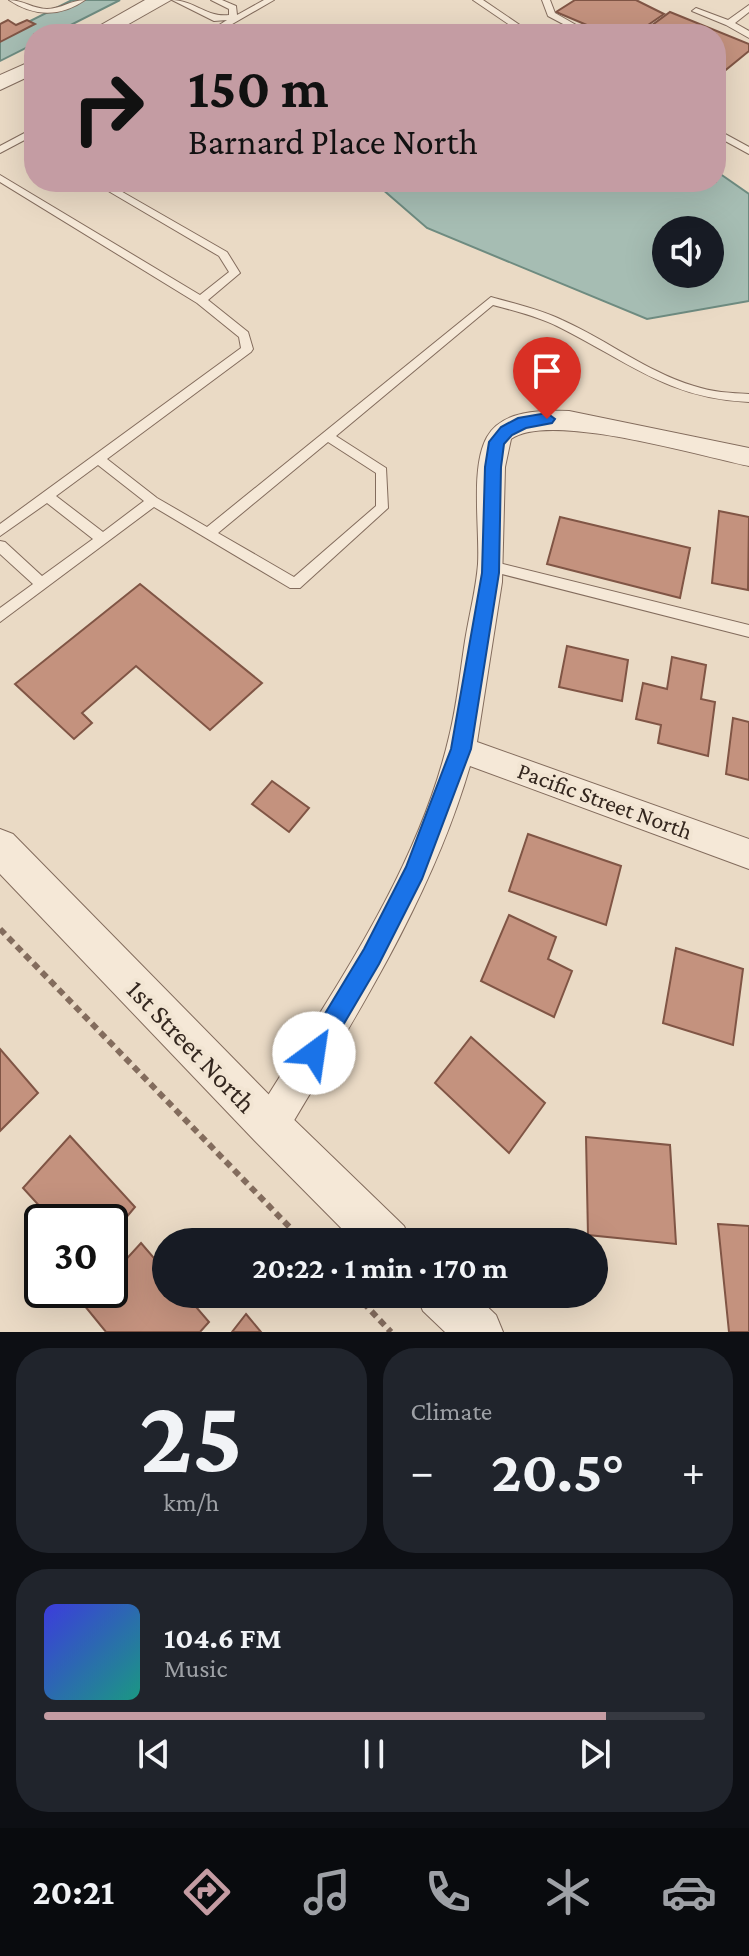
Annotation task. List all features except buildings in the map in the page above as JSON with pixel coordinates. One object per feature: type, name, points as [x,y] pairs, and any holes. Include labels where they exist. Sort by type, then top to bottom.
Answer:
[{"type":"street","points":[[114,24],[161,0]]},
{"type":"street","points":[[0,83],[24,71]]},
{"type":"street","points":[[270,1126],[372,956],[434,823],[461,749],[491,566],[493,467],[497,442],[506,431],[523,422],[547,419],[749,457]]},
{"type":"street","name":"Pacific Street North","points":[[461,749],[749,854]]},
{"type":"street","name":"1st Street North","points":[[0,847],[270,1126],[374,1228]]},
{"type":"street","points":[[454,1308],[479,1332]]},
{"type":"lane","points":[[13,0],[38,12],[51,13],[81,0]]},
{"type":"lane","points":[[176,0],[217,19],[235,18]]},
{"type":"lane","points":[[215,0],[233,8],[235,18]]},
{"type":"lane","points":[[225,24],[270,0]]},
{"type":"lane","points":[[477,0],[514,24]]},
{"type":"lane","points":[[546,0],[551,14],[570,24]]},
{"type":"lane","points":[[729,23],[749,8]]},
{"type":"lane","points":[[696,11],[729,23],[749,35]]},
{"type":"lane","points":[[0,150],[23,137]]},
{"type":"lane","points":[[726,137],[747,148]]},
{"type":"lane","points":[[0,178],[201,300],[244,335],[247,349],[0,531]]},
{"type":"lane","points":[[115,192],[223,254],[235,273],[201,300]]},
{"type":"lane","points":[[207,534],[491,301],[534,313],[681,386],[723,400],[749,398]]},
{"type":"lane","points":[[98,459],[153,501],[295,584],[382,508],[382,471],[327,436]]},
{"type":"lane","points":[[47,496],[102,538]]},
{"type":"lane","points":[[0,616],[153,501]]},
{"type":"lane","points":[[0,546],[42,584]]},
{"type":"lane","points":[[491,566],[749,631]]},
{"type":"path","points":[[0,929],[290,1228]]},
{"type":"path","points":[[368,1308],[391,1332]]},
{"type":"shaded area","points":[[72,0],[120,0],[73,24],[24,24]]},
{"type":"shaded area","points":[[24,24],[24,49],[0,61],[0,36]]},
{"type":"shaded area","points":[[726,178],[749,194],[749,301],[647,319],[427,228],[386,192],[726,192]]},
{"type":"route","points":[[314,1053],[372,956],[415,872],[461,749],[491,573],[493,467],[497,442],[506,431],[523,422],[547,419]]}]
